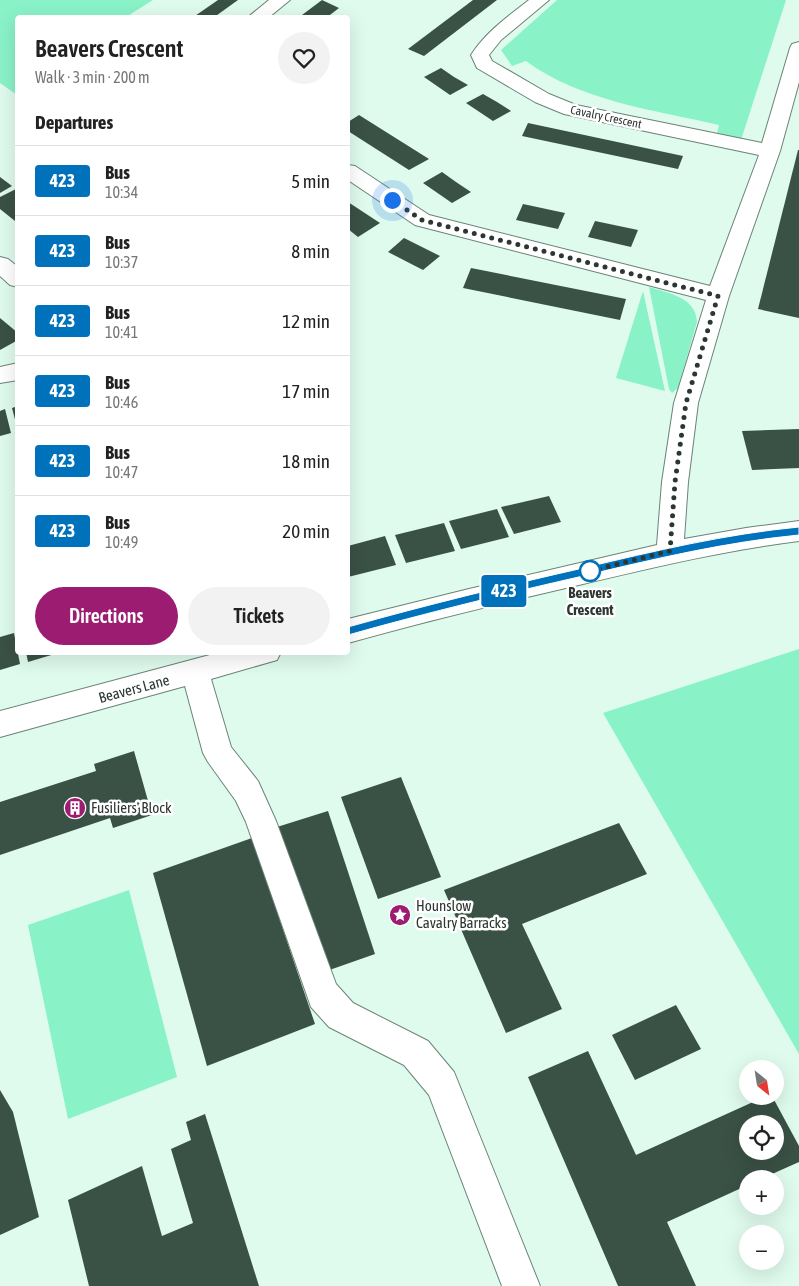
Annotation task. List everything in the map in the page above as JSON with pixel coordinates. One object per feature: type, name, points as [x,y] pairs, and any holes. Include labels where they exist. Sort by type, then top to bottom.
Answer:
[{"type":"street","points":[[260,15],[281,0]]},
{"type":"street","name":"Cavalry Crescent","points":[[540,0],[486,45],[480,55],[484,64],[542,98],[572,110],[770,151]]},
{"type":"street","points":[[670,551],[675,482],[686,403],[718,296],[770,151],[799,48]]},
{"type":"street","points":[[350,172],[422,220],[718,296]]},
{"type":"street","points":[[0,264],[15,277]]},
{"type":"street","points":[[0,375],[15,372]]},
{"type":"street","points":[[350,630],[436,606],[670,551],[762,534],[799,531]]},
{"type":"street","name":"Beavers Lane","points":[[0,724],[256,655]]},
{"type":"street","points":[[195,672],[218,753],[247,791],[261,821],[323,995],[340,1015],[416,1053],[442,1084],[521,1286]]},
{"type":"green space","points":[[0,0],[153,0],[129,15],[15,15],[15,94],[0,83]]},
{"type":"green space","points":[[557,0],[786,0],[741,140],[716,137],[719,125],[644,109],[594,95],[547,75],[526,61],[512,66],[501,50]]},
{"type":"green space","points":[[649,287],[680,297],[692,307],[697,322],[678,388],[672,393],[669,389]]},
{"type":"green space","points":[[643,291],[665,391],[616,378]]},
{"type":"green space","points":[[799,649],[799,1054],[603,713]]},
{"type":"green space","points":[[129,890],[177,1077],[68,1119],[28,925]]},
{"type":"building","points":[[218,0],[238,0],[217,15],[196,15]]},
{"type":"building","points":[[322,0],[339,8],[330,15],[302,15]]},
{"type":"building","points":[[473,0],[497,0],[424,56],[408,49]]},
{"type":"building","points":[[441,68],[468,85],[450,95],[424,77]]},
{"type":"building","points":[[483,94],[511,111],[493,121],[466,103]]},
{"type":"building","points":[[359,115],[429,159],[409,170],[350,132],[350,121]]},
{"type":"building","points":[[528,123],[683,156],[678,169],[522,136]]},
{"type":"building","points":[[799,150],[799,318],[758,309]]},
{"type":"building","points":[[442,172],[471,192],[452,203],[423,183]]},
{"type":"building","points":[[0,177],[12,186],[0,193]]},
{"type":"building","points":[[15,190],[15,221],[0,209],[0,197]]},
{"type":"building","points":[[350,203],[380,223],[358,237],[350,231]]},
{"type":"building","points":[[523,204],[565,213],[558,229],[516,220]]},
{"type":"building","points":[[595,221],[638,230],[631,247],[588,237]]},
{"type":"building","points":[[404,238],[440,256],[423,270],[388,252]]},
{"type":"building","points":[[471,268],[626,299],[620,320],[463,288]]},
{"type":"building","points":[[0,318],[15,330],[15,342],[0,350]]},
{"type":"building","points":[[15,407],[15,419],[12,408]]},
{"type":"building","points":[[5,409],[11,433],[0,436],[0,411]]},
{"type":"building","points":[[799,429],[799,468],[752,470],[742,431]]},
{"type":"building","points":[[549,496],[561,522],[514,534],[501,507]]},
{"type":"building","points":[[497,509],[509,537],[461,549],[449,521]]},
{"type":"building","points":[[444,523],[455,551],[406,563],[395,535]]},
{"type":"building","points":[[385,536],[396,565],[350,576],[350,545]]},
{"type":"building","points":[[14,633],[15,655],[18,655],[20,664],[0,670],[0,637]]},
{"type":"building","points":[[27,655],[51,655],[28,662]]},
{"type":"building","name":"Fusiliers' Block","points":[[134,751],[152,815],[113,828],[110,818],[0,855],[0,802],[96,771],[94,764]]},
{"type":"building","points":[[401,777],[441,877],[378,899],[341,797]]},
{"type":"building","points":[[328,811],[375,954],[321,973],[277,827]]},
{"type":"building","points":[[619,823],[647,874],[522,924],[562,1009],[506,1033],[444,890]]},
{"type":"building","points":[[252,838],[315,1024],[207,1066],[153,873]]},
{"type":"building","points":[[676,1005],[701,1049],[635,1080],[612,1035]]},
{"type":"building","points":[[588,1051],[636,1155],[746,1105],[777,1105],[782,1115],[739,1115],[739,1160],[784,1160],[784,1118],[799,1146],[799,1162],[781,1170],[739,1170],[739,1189],[667,1222],[696,1286],[618,1286],[528,1077]]},
{"type":"building","points":[[0,1090],[13,1112],[39,1217],[0,1235]]},
{"type":"building","points":[[205,1114],[259,1286],[89,1286],[68,1200],[142,1166],[162,1236],[193,1223],[171,1149],[191,1140],[186,1122]]},
{"type":"bus line","name":"423","points":[[350,630],[436,606],[670,551],[762,534],[799,531]]},
{"type":"place","name":"Beavers Crescent","points":[[590,571]]},
{"type":"place","name":"Fusiliers' Block","points":[[75,808]]},
{"type":"place","name":"Hounslow Cavalry Barracks","points":[[400,915]]},
{"type":"route","points":[[392,200],[422,220],[718,296],[686,403],[675,482],[670,551],[586,572],[590,571]]}]
